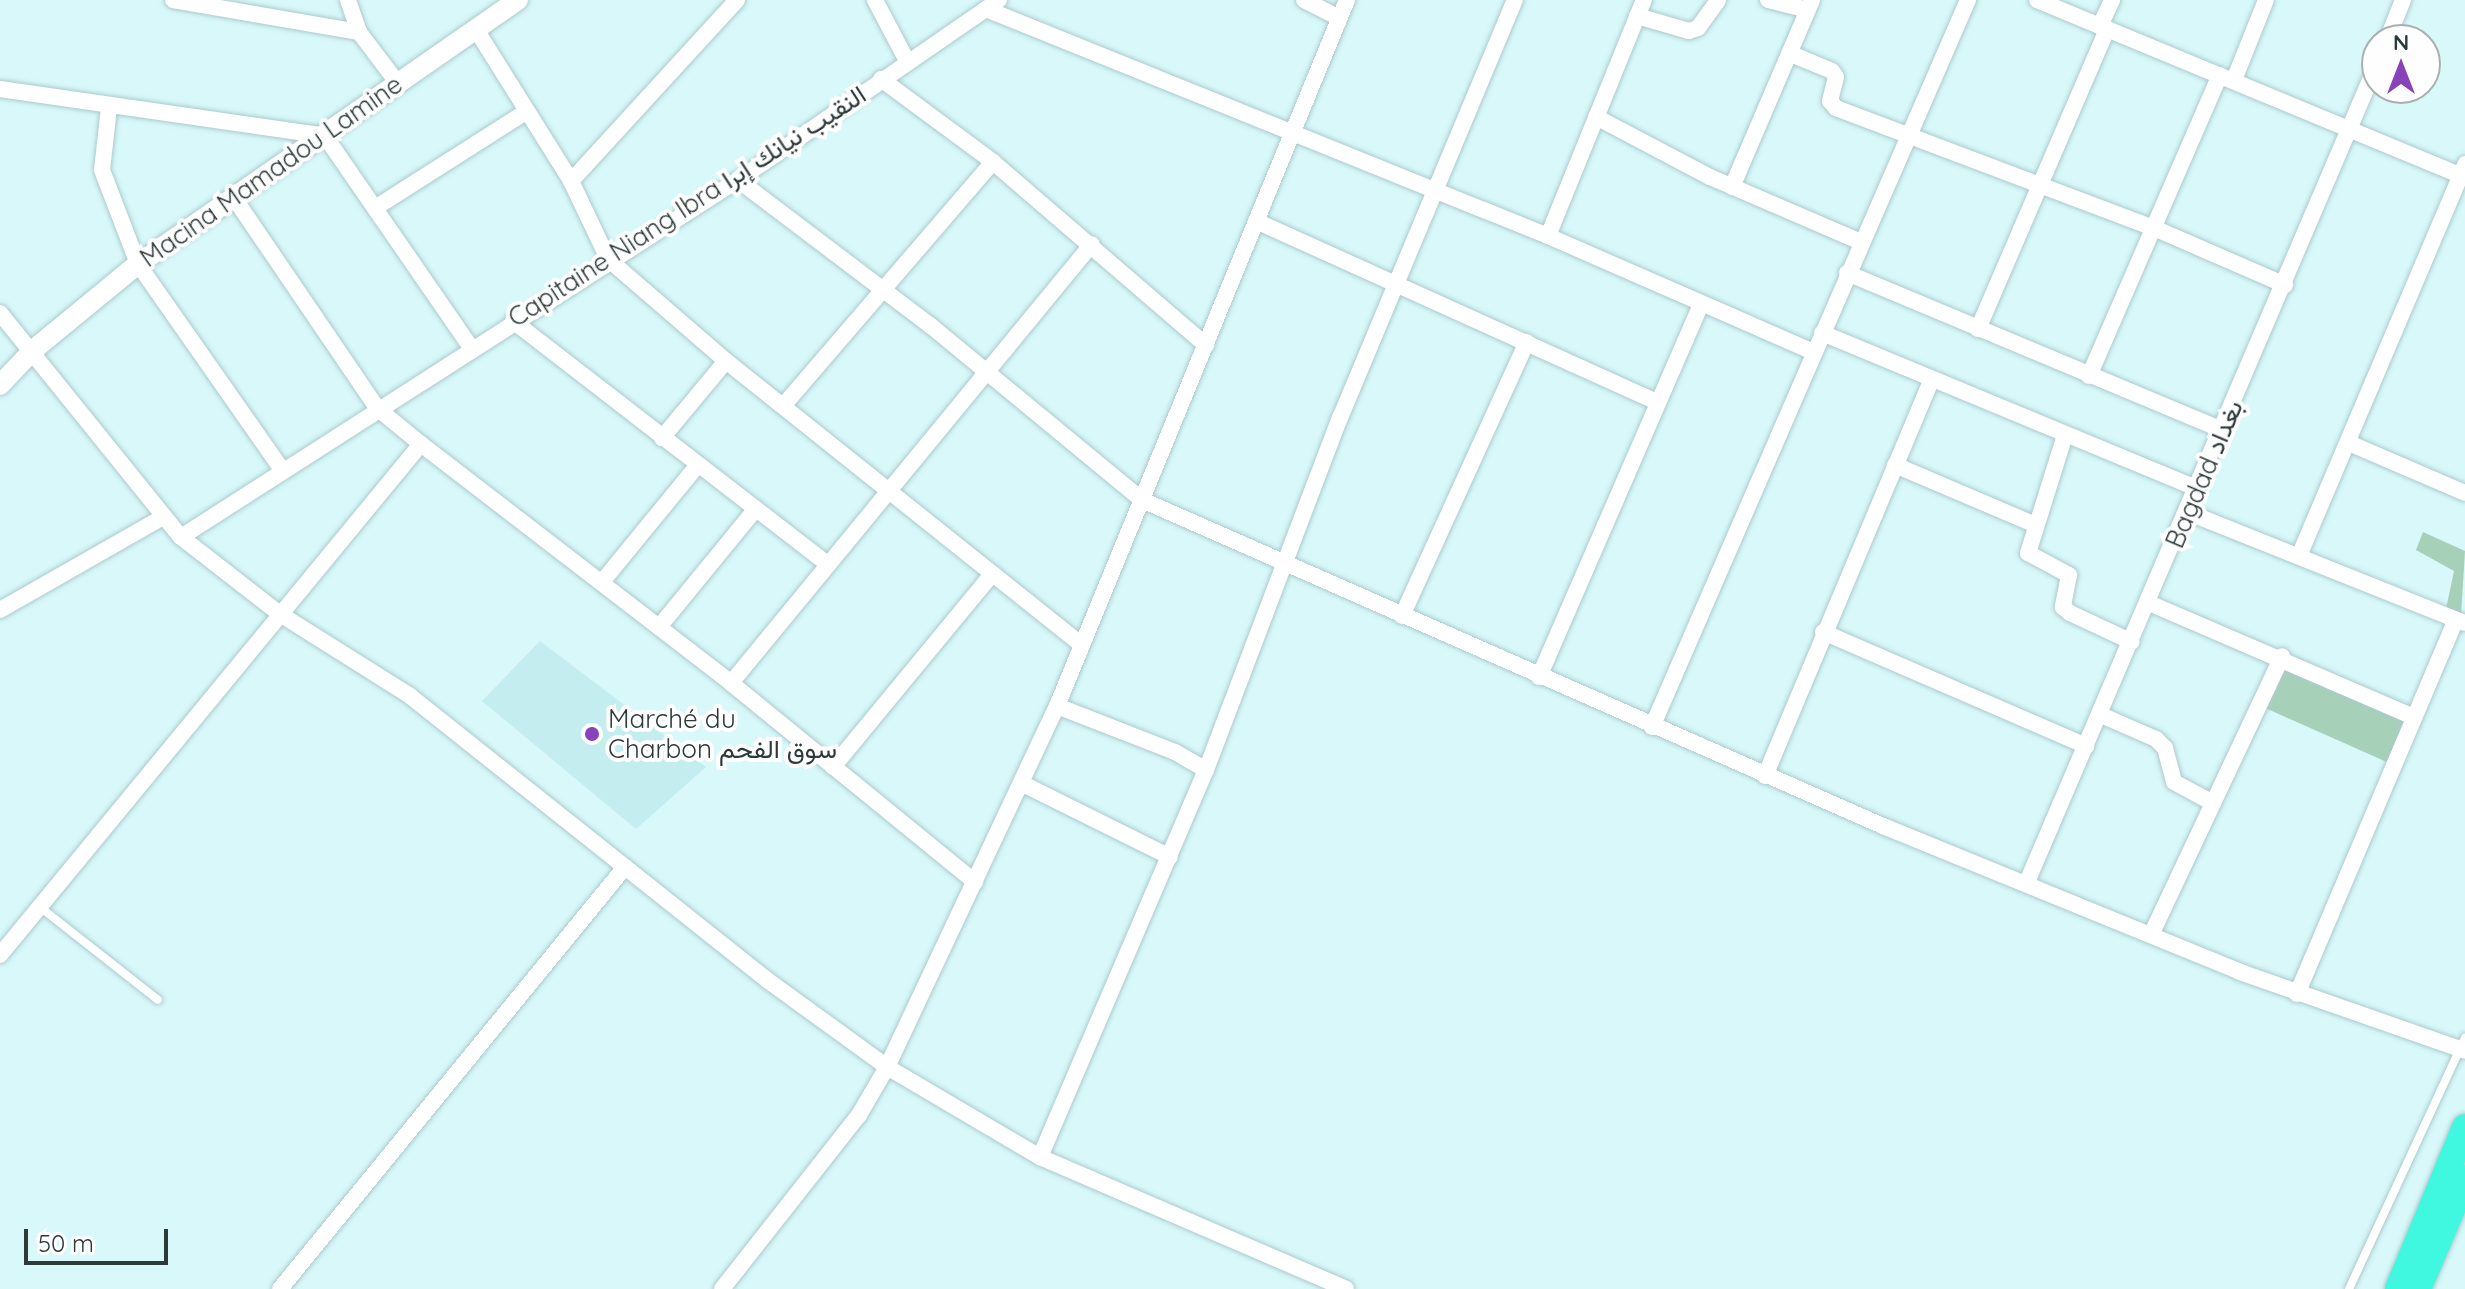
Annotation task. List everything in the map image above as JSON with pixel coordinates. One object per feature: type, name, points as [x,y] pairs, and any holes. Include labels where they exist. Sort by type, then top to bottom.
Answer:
[{"type":"highway","points":[[2398,1289],[2465,1127]]},
{"type":"highway","points":[[2418,1289],[2465,1179]]},
{"type":"street","points":[[173,0],[359,32]]},
{"type":"street","points":[[348,0],[359,32],[396,81]]},
{"type":"street","name":"Macina Mamadou Lamine","points":[[0,385],[32,351],[138,264],[325,136],[396,81],[477,31],[518,0]]},
{"type":"street","points":[[571,181],[737,0]]},
{"type":"street","points":[[875,0],[906,59]]},
{"type":"street","points":[[1304,0],[1339,18]]},
{"type":"street","points":[[722,1289],[859,1115],[887,1067],[1023,784],[1057,706],[1347,0]]},
{"type":"street","points":[[1040,1157],[1206,770],[1285,563],[1515,0]]},
{"type":"street","points":[[1548,236],[1640,8],[1689,31],[1698,28],[1718,0]]},
{"type":"street","points":[[1732,187],[1810,5],[1768,0]]},
{"type":"street","points":[[1652,727],[1906,135],[1968,0]]},
{"type":"street","points":[[2037,0],[2349,131],[2463,172],[2299,556]]},
{"type":"street","points":[[1978,329],[2042,187],[2112,0]]},
{"type":"street","points":[[2089,376],[2154,228],[2266,0]]},
{"type":"street","points":[[2393,24],[2403,0]]},
{"type":"street","points":[[992,4],[1291,134],[1548,236],[1814,352]]},
{"type":"street","name":"Capitaine Niang Ibra النقيب نيانك إبرا","points":[[181,537],[608,259],[738,180],[906,59],[992,4]]},
{"type":"street","points":[[477,31],[571,181],[608,259],[726,361],[1082,645]]},
{"type":"street","points":[[1791,54],[1832,71],[1836,77],[1830,101],[1836,108],[2154,228],[2285,285]]},
{"type":"street","points":[[881,79],[993,162],[1206,345]]},
{"type":"street","points":[[0,89],[325,136],[471,348]]},
{"type":"street","name":"Bagdad بغداد","points":[[2027,882],[2198,489],[2361,102]]},
{"type":"street","points":[[109,107],[102,170],[138,264],[282,470]]},
{"type":"street","points":[[375,208],[527,111]]},
{"type":"street","points":[[1596,117],[1732,187],[1861,242]]},
{"type":"street","points":[[783,406],[881,287],[993,162]]},
{"type":"street","points":[[738,180],[988,371],[1142,500],[1765,776],[2297,994],[2463,1047]]},
{"type":"street","points":[[235,199],[377,408],[731,683],[975,882]]},
{"type":"street","points":[[1256,221],[1655,401]]},
{"type":"street","points":[[731,683],[1092,244]]},
{"type":"street","points":[[1847,273],[2223,430]]},
{"type":"street","points":[[1539,677],[1655,401],[1701,304]]},
{"type":"street","points":[[0,313],[181,537],[280,614],[410,696],[767,980],[887,1067],[1040,1157],[1306,1281],[1346,1289]]},
{"type":"street","points":[[513,321],[753,512],[827,564]]},
{"type":"street","points":[[1822,333],[1931,381],[2198,489]]},
{"type":"street","points":[[1402,616],[1527,342]]},
{"type":"street","points":[[662,438],[726,361]]},
{"type":"street","points":[[1765,776],[1931,381]]},
{"type":"street","points":[[2065,435],[2033,524],[2028,553],[2069,575],[2063,607],[2132,642]]},
{"type":"street","points":[[2349,443],[2465,493]]},
{"type":"street","points":[[0,955],[421,444]]},
{"type":"street","points":[[1895,465],[2033,524]]},
{"type":"street","points":[[602,582],[697,466]]},
{"type":"street","points":[[659,627],[753,512]]},
{"type":"street","points":[[2187,512],[2460,622],[2414,717],[2297,994]]},
{"type":"street","points":[[0,610],[163,517]]},
{"type":"street","points":[[833,767],[992,574]]},
{"type":"street","points":[[2149,603],[2282,656],[2414,717]]},
{"type":"street","points":[[1823,632],[2086,746]]},
{"type":"street","points":[[2151,935],[2282,656]]},
{"type":"street","points":[[1057,706],[1175,752],[1206,770]]},
{"type":"street","points":[[2101,715],[2156,739],[2165,748],[2174,782],[2213,803]]},
{"type":"street","points":[[1023,784],[1170,857]]},
{"type":"street","points":[[280,1289],[625,867]]},
{"type":"lane","points":[[40,907],[158,1000]]},
{"type":"lane","points":[[2349,1289],[2463,1047]]},
{"type":"shaded area","name":"Marché du Charbon سوق الفحم","points":[[540,641],[706,767],[636,829],[482,701]]},
{"type":"green space","points":[[2423,532],[2465,551],[2461,616],[2446,609],[2454,571],[2416,550]]},
{"type":"green space","points":[[2284,666],[2406,720],[2387,762],[2265,708]]},
{"type":"place","name":"Marché du Charbon سوق الفحم","points":[[592,734]]}]
